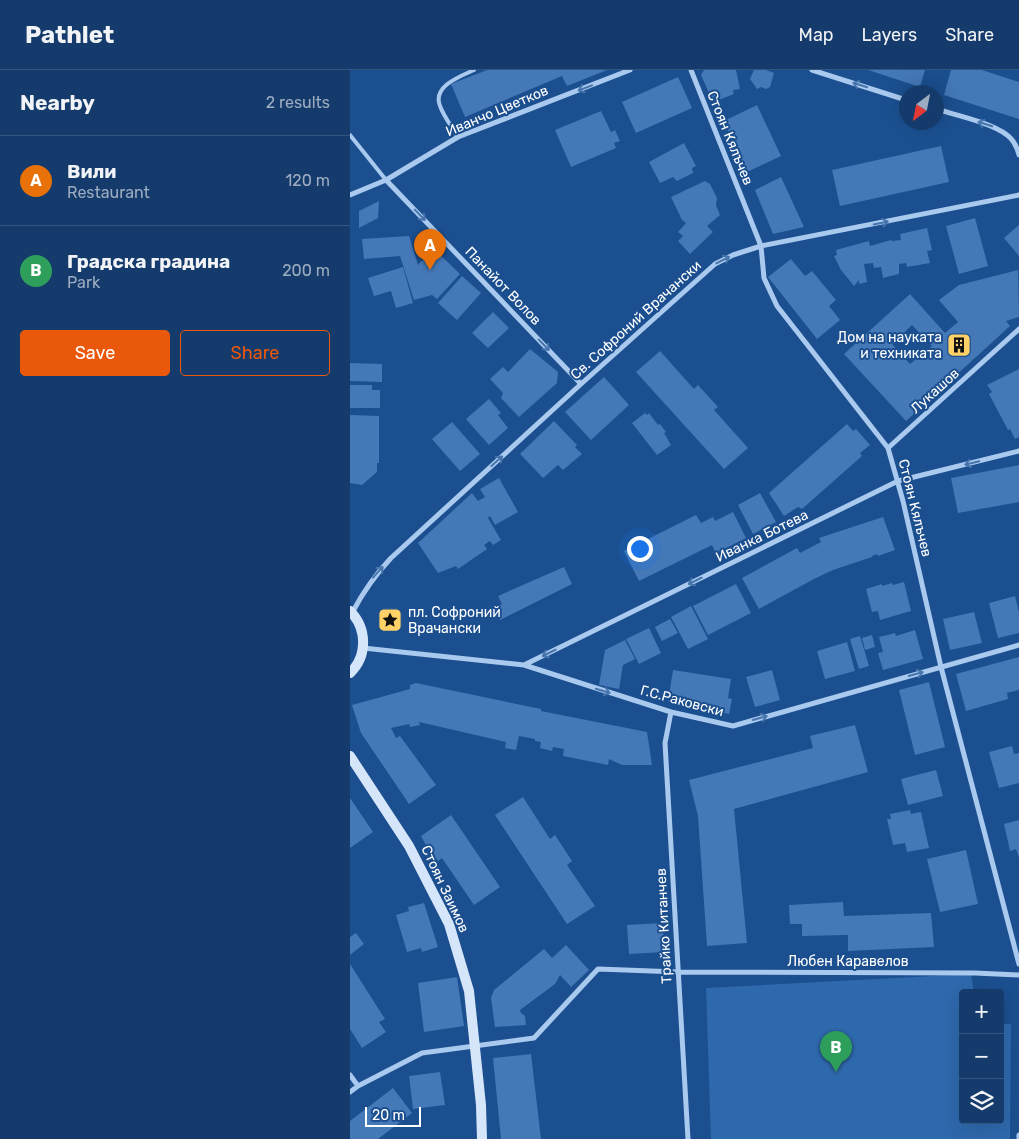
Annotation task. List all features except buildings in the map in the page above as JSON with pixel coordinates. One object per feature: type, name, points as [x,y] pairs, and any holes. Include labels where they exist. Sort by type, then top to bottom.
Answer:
[{"type":"street","name":"Иванчо Цветков","points":[[350,195],[386,180],[458,138],[630,70]]},
{"type":"street","name":"Стоян Кялъчев","points":[[690,70],[761,246],[764,278],[777,306],[888,448],[898,481],[941,667],[1019,964]]},
{"type":"street","points":[[812,70],[899,98]]},
{"type":"street","points":[[944,112],[996,128],[1008,135],[1016,145],[1019,155]]},
{"type":"street","name":"Панайот Волов","points":[[386,180],[582,384]]},
{"type":"street","name":"Св. Софроний Врачански","points":[[351,612],[363,591],[391,558],[715,264],[761,246],[1019,195]]},
{"type":"street","name":"Лукашов","points":[[888,448],[1019,329]]},
{"type":"street","name":"Иванка Ботева","points":[[524,666],[898,481],[1019,451]]},
{"type":"street","points":[[350,673],[360,659],[363,648],[363,636],[359,623],[351,612]]},
{"type":"street","name":"Г.С.Раковски","points":[[363,648],[524,666],[671,712],[733,726],[1019,645]]},
{"type":"street","name":"Трайко Китанчев","points":[[671,712],[665,743],[688,1139]]},
{"type":"street","name":"Стоян Заимов","points":[[350,756],[409,846],[450,924],[469,991],[482,1139]]},
{"type":"street","name":"Любен Каравелов","points":[[350,1092],[358,1086],[422,1054],[475,1048],[534,1038],[598,969],[678,972],[975,973],[1019,975]]},
{"type":"street","points":[[350,1075],[358,1086]]},
{"type":"lane","points":[[458,138],[439,105],[440,96],[445,86],[454,79],[474,70]]},
{"type":"lane","name":"Панайот Волов","points":[[350,135],[386,180]]},
{"type":"shaded area","points":[[971,974],[973,989],[959,989],[959,1124],[1004,1124],[1004,1024],[1011,1024],[1010,1139],[711,1139],[706,988]]},
{"type":"place","name":"Вили","points":[[430,270]]},
{"type":"place","name":"Дом на науката и техниката","points":[[959,345]]},
{"type":"place","name":"пл. Софроний Врачански","points":[[390,620]]},
{"type":"place","name":"Градска градина","points":[[836,1072]]}]
